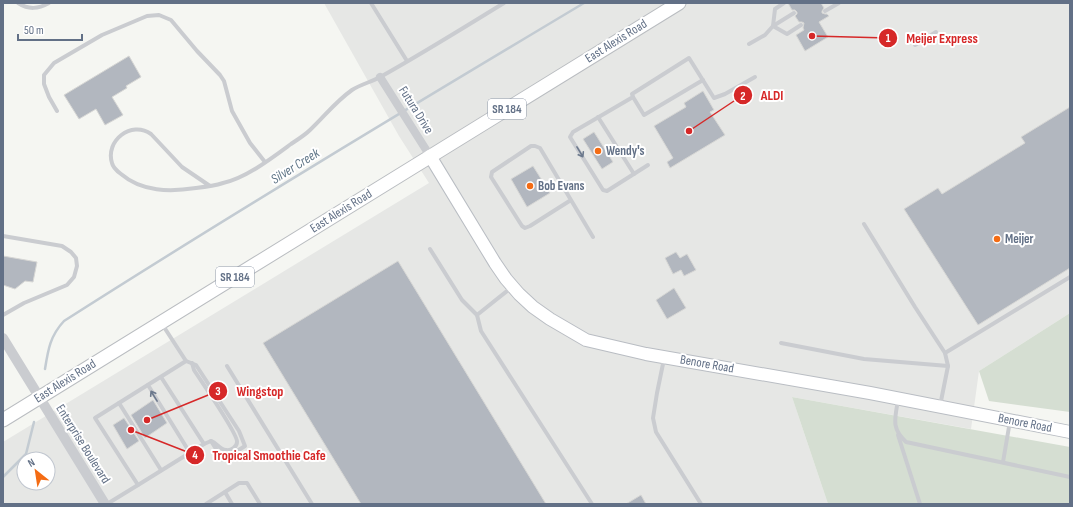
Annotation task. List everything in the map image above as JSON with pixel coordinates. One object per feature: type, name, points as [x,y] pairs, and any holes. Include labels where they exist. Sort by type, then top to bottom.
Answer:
[{"type":"main road","name":"East Alexis Road","points":[[3,420],[678,3]]},
{"type":"main road","name":"Benore Road","points":[[430,156],[494,263],[512,287],[533,307],[550,319],[586,340],[622,349],[898,398],[1070,432]]},
{"type":"street","name":"Futura Drive","points":[[380,77],[430,156]]},
{"type":"street","points":[[3,338],[39,397]]},
{"type":"street","name":"Enterprise Boulevard","points":[[39,397],[106,504]]},
{"type":"lane","points":[[18,3],[31,9],[41,7],[49,3]]},
{"type":"lane","points":[[372,3],[407,61]]},
{"type":"lane","points":[[210,186],[182,167],[151,134],[145,130],[137,128],[123,133],[116,140],[112,148],[112,164],[116,170],[134,182],[151,189],[166,190],[210,186],[224,183],[244,175],[309,131],[335,103],[353,89],[380,77],[504,3]]},
{"type":"lane","points":[[773,26],[775,9],[784,3]]},
{"type":"lane","points":[[826,11],[839,3]]},
{"type":"lane","points":[[749,44],[765,35],[773,26],[794,13]]},
{"type":"lane","points":[[57,111],[44,84],[44,76],[54,62],[102,35],[147,16],[159,15],[171,20],[197,51],[220,75],[224,81],[232,111],[250,143],[265,162]]},
{"type":"lane","points":[[773,26],[787,34],[801,25]]},
{"type":"lane","points":[[915,45],[936,32]]},
{"type":"lane","points":[[648,165],[607,191],[603,190],[570,137],[573,132],[633,97],[632,94],[689,58],[714,98],[755,77]]},
{"type":"lane","points":[[633,97],[644,115],[703,80]]},
{"type":"lane","points":[[598,117],[634,174]]},
{"type":"lane","points":[[571,200],[525,228],[522,226],[491,177],[492,172],[531,146],[540,148],[571,200],[593,237]]},
{"type":"lane","points":[[864,224],[945,353],[948,366],[940,406]]},
{"type":"lane","points":[[3,236],[62,246],[71,252],[76,258],[77,266],[74,277],[67,284],[24,303],[3,316]]},
{"type":"lane","points":[[430,249],[462,300],[477,315],[481,331],[592,504]]},
{"type":"lane","points":[[945,353],[1070,277]]},
{"type":"lane","points":[[477,315],[512,287]]},
{"type":"lane","points":[[161,322],[186,361],[196,365],[239,431],[245,446],[223,460],[210,441]]},
{"type":"lane","points":[[781,343],[864,359],[948,366]]},
{"type":"lane","points":[[665,357],[653,418],[656,432],[700,504]]},
{"type":"lane","points":[[138,485],[95,418],[186,361]]},
{"type":"lane","points":[[106,504],[210,441],[216,442],[222,449],[227,451],[232,450],[236,446],[237,442],[233,431],[194,370],[192,363]]},
{"type":"lane","points":[[227,366],[312,504]]},
{"type":"lane","points":[[161,376],[204,444]]},
{"type":"lane","points":[[148,385],[190,453]]},
{"type":"lane","points":[[898,398],[895,422],[920,504]]},
{"type":"lane","points":[[119,403],[161,470]]},
{"type":"lane","points":[[1003,462],[1011,420]]},
{"type":"lane","points":[[898,434],[906,442],[1070,477]]},
{"type":"lane","points":[[206,504],[239,484],[247,483],[260,504]]},
{"type":"lane","points":[[225,492],[232,504]]},
{"type":"shaded area","points":[[324,3],[1070,3],[1070,313],[979,371],[971,429],[792,397],[828,504],[3,504],[3,442],[429,183],[399,136]]},
{"type":"shaded area","points":[[1070,313],[1070,412],[989,401],[979,371]]},
{"type":"shaded area","points":[[792,397],[1070,447],[1070,504],[828,504]]},
{"type":"building","points":[[788,3],[821,3],[824,8],[822,13],[829,16],[819,22],[828,37],[805,51],[796,35],[804,30],[804,23],[799,22],[795,16],[797,12],[792,10]]},
{"type":"building","points":[[129,56],[141,77],[112,97],[123,115],[105,125],[96,109],[79,119],[64,95]]},
{"type":"building","points":[[703,91],[714,110],[710,112],[725,135],[670,168],[667,162],[673,158],[654,126],[686,107],[684,103]]},
{"type":"building","name":"Meijer","points":[[1070,107],[1070,268],[978,325],[904,209],[938,188],[942,194],[1025,143],[1021,137]]},
{"type":"building","name":"Wendy's","points":[[594,132],[613,162],[602,169],[583,139]]},
{"type":"building","name":"Bob Evans","points":[[533,166],[550,193],[527,207],[511,179]]},
{"type":"building","points":[[676,252],[680,258],[687,254],[696,270],[684,276],[681,270],[673,274],[665,258]]},
{"type":"building","points":[[3,256],[37,262],[33,282],[25,281],[15,289],[3,285]]},
{"type":"building","points":[[398,261],[546,504],[361,504],[263,343]]},
{"type":"building","points":[[674,288],[686,308],[667,319],[656,300]]},
{"type":"building","points":[[153,400],[167,423],[145,438],[131,415]]},
{"type":"building","points":[[124,418],[139,441],[127,449],[113,425]]},
{"type":"building","points":[[641,495],[646,504],[626,504]]},
{"type":"waterway","name":"Silver Creek","points":[[45,369],[53,338],[64,321],[258,200],[584,3]]},
{"type":"waterway","name":"Silver Creek","points":[[3,477],[26,454],[34,422]]},
{"type":"place","name":"Meijer Express","points":[[812,36]]},
{"type":"place","name":"ALDI","points":[[689,131]]},
{"type":"place","name":"Wendy's","points":[[598,151]]},
{"type":"place","name":"Bob Evans","points":[[530,186]]},
{"type":"place","name":"Meijer","points":[[997,239]]},
{"type":"place","name":"Wingstop","points":[[147,420]]},
{"type":"place","name":"Tropical Smoothie Cafe","points":[[131,430]]}]
